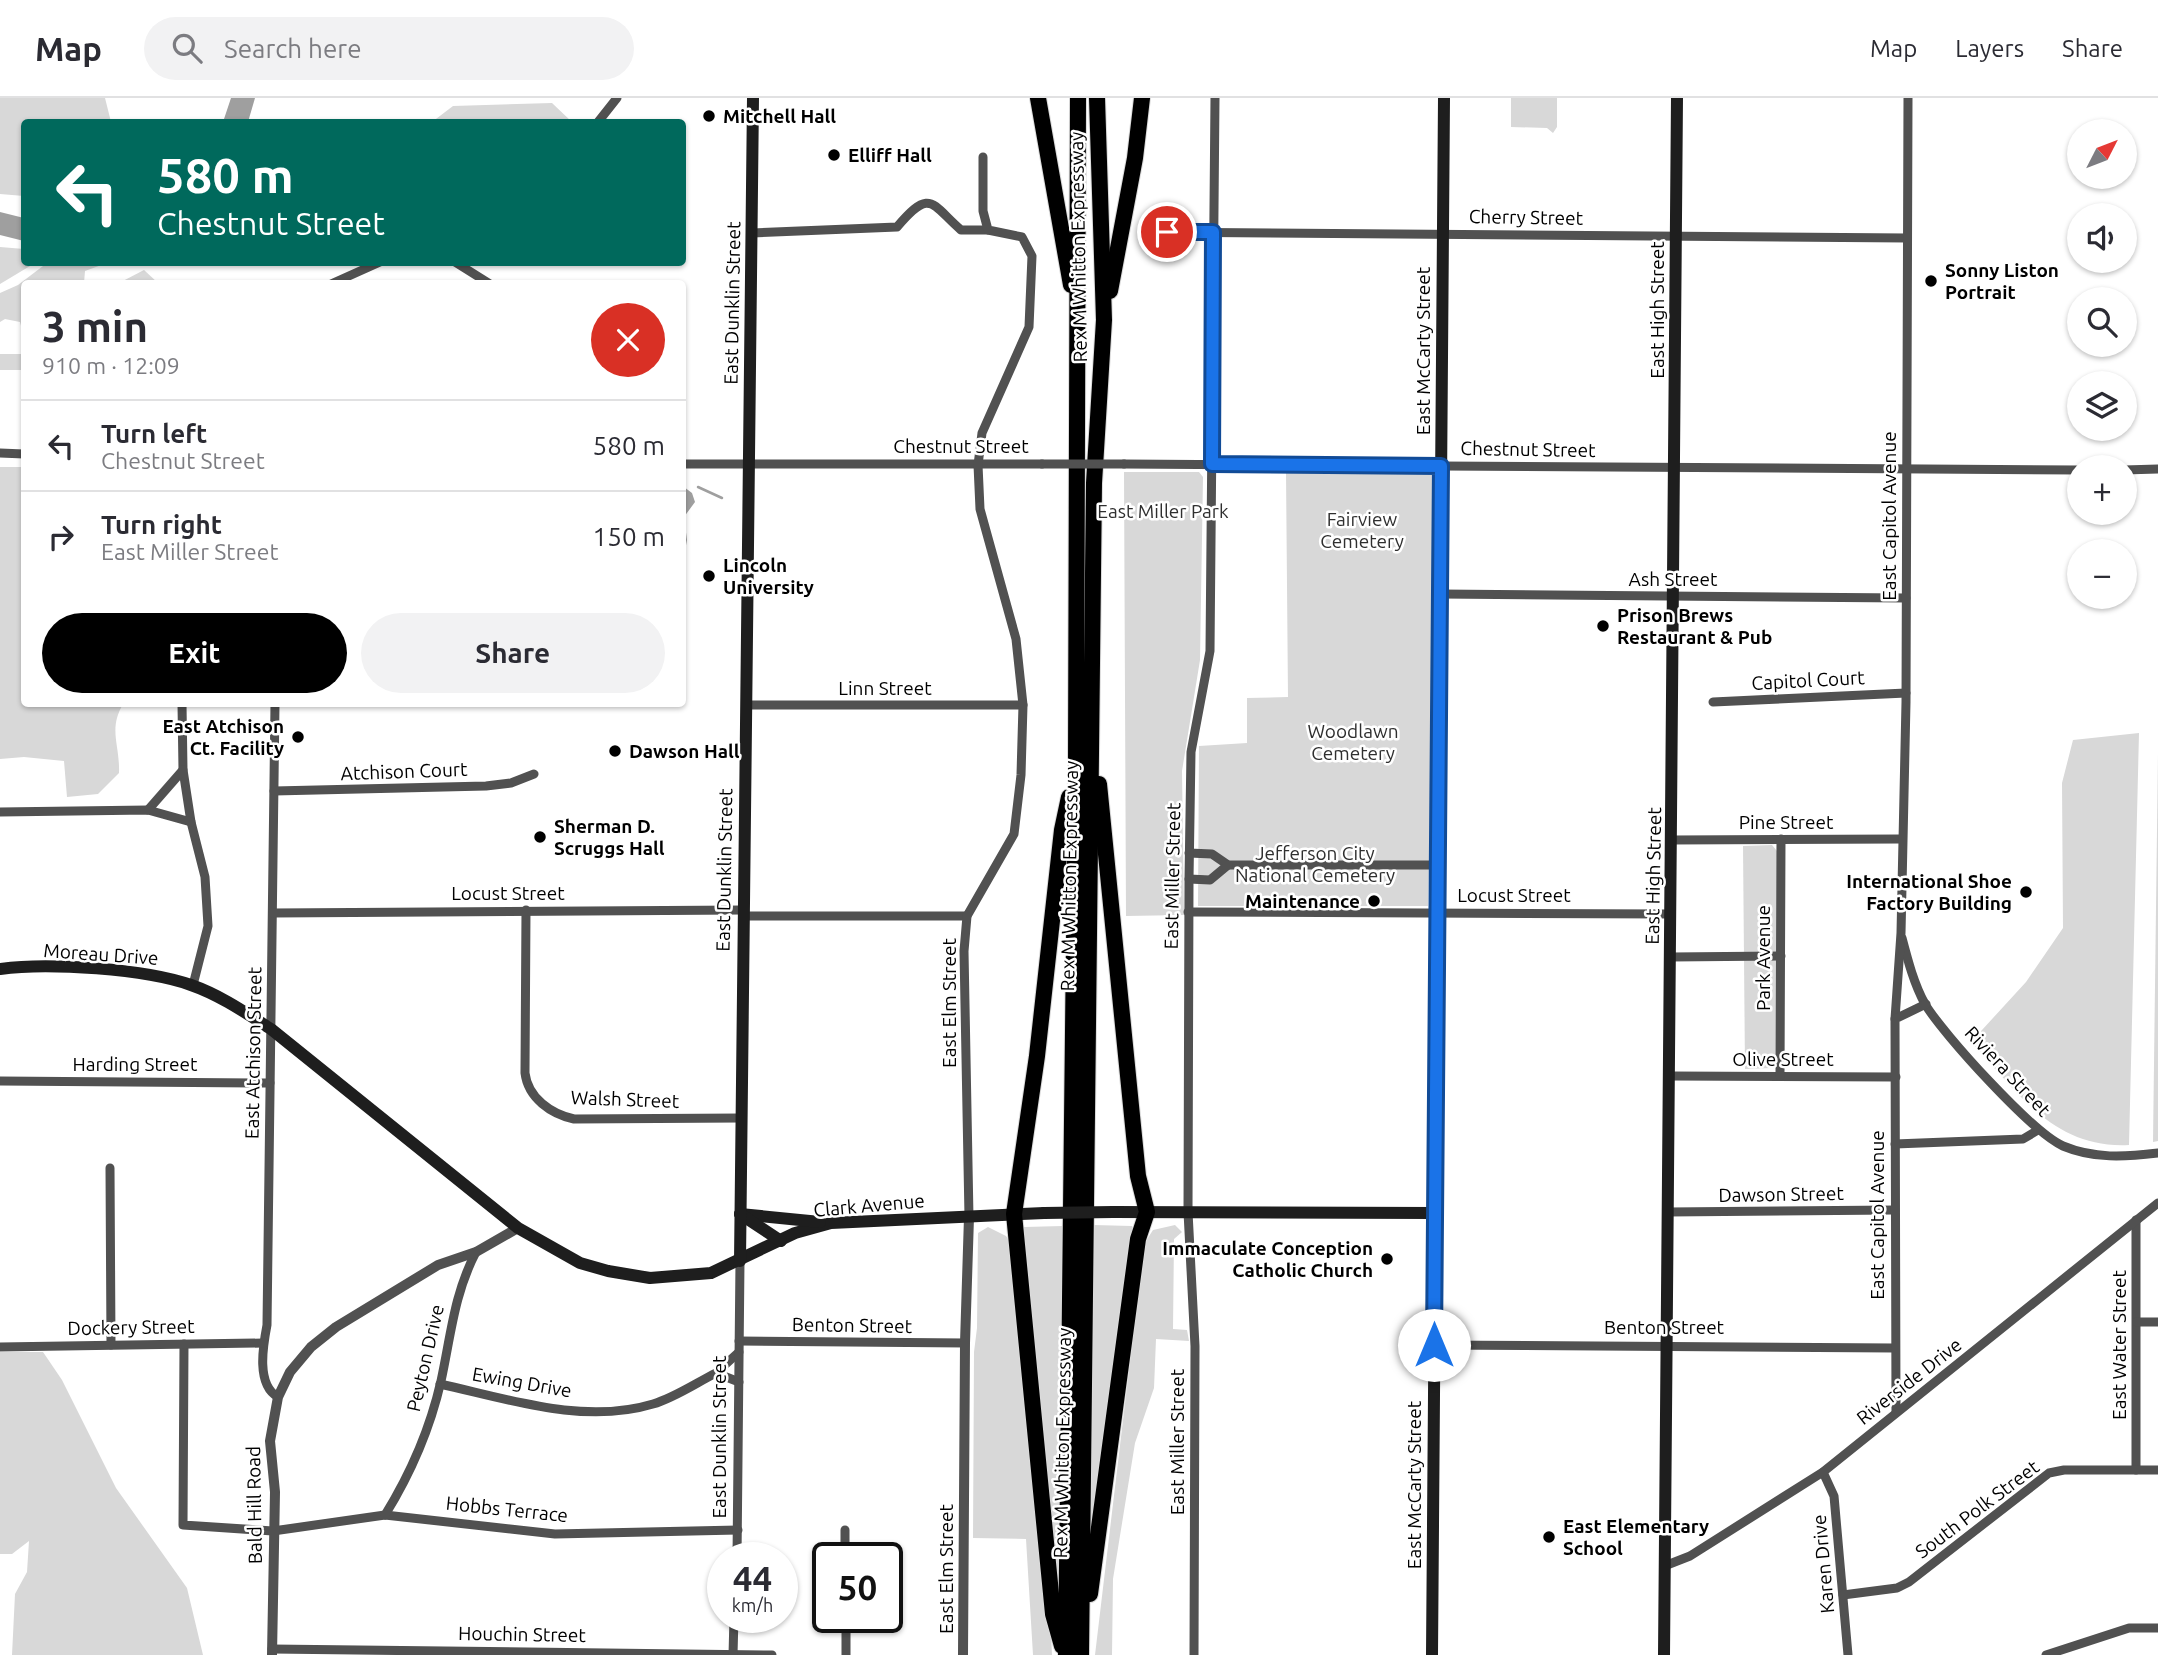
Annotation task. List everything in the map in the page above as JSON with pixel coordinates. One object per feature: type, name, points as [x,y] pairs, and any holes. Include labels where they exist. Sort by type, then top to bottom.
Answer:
[{"type":"highway","points":[[1038,98],[1078,323]]},
{"type":"highway","name":"Rex M Whitton Expressway","points":[[1065,1655],[1076,764],[1078,98]]},
{"type":"highway","name":"Rex M Whitton Expressway","points":[[1082,1655],[1094,483],[1104,320],[1097,98]]},
{"type":"highway","points":[[1104,320],[1135,158],[1142,98]]},
{"type":"highway","points":[[1082,1655],[1138,1239],[1147,1212],[1138,1176],[1092,726]]},
{"type":"highway","points":[[1065,1655],[1053,1614],[1014,1214],[1038,1042],[1062,830],[1076,764]]},
{"type":"main road","name":"East Dunklin Street","points":[[740,1261],[753,98]]},
{"type":"main road","name":"East McCarty Street","points":[[1432,1655],[1444,98]]},
{"type":"main road","name":"East High Street","points":[[1664,1655],[1667,1564],[1665,1344],[1671,1076],[1677,98]]},
{"type":"main road","name":"Moreau Drive","points":[[0,969],[90,970],[159,976],[193,985],[271,1029]]},
{"type":"main road","name":"Clark Avenue","points":[[271,1029],[518,1228],[580,1263],[650,1278],[712,1273],[811,1227],[831,1223],[1044,1213],[1435,1213]]},
{"type":"main road","points":[[740,1213],[831,1223]]},
{"type":"main road","points":[[740,1213],[781,1241]]},
{"type":"street","points":[[600,119],[617,98]]},
{"type":"street","name":"East Miller Street","points":[[1194,1655],[1195,1346],[1188,1212],[1188,912],[1191,752],[1210,651],[1215,98]]},
{"type":"street","name":"East Capitol Avenue","points":[[1896,1412],[1895,1018],[1900,933],[1900,839],[1906,693],[1908,98]]},
{"type":"street","points":[[752,233],[897,227],[914,207],[931,203],[942,209],[961,230],[988,230],[983,211],[982,157]]},
{"type":"street","name":"East Elm Street","points":[[963,1655],[965,1343],[970,1217],[964,951],[967,916],[1014,834],[1021,775],[1023,705],[1016,639],[980,509],[978,465],[982,433],[1029,327],[1032,256],[1022,237],[988,230]]},
{"type":"street","name":"Cherry Street","points":[[1144,232],[1907,238]]},
{"type":"street","points":[[340,280],[371,266]]},
{"type":"street","points":[[461,266],[484,280]]},
{"type":"street","points":[[0,453],[21,454]]},
{"type":"street","name":"Chestnut Street","points":[[686,464],[1212,464],[2067,470]]},
{"type":"street","points":[[2137,470],[2158,469]]},
{"type":"street","name":"Ash Street","points":[[1440,594],[1906,598]]},
{"type":"street","name":"Capitol Court","points":[[1713,702],[1906,693]]},
{"type":"street","name":"Linn Street","points":[[747,705],[1023,705]]},
{"type":"street","points":[[182,707],[183,770],[191,822],[205,877],[208,926],[193,985]]},
{"type":"street","name":"East Atchison Street","points":[[275,707],[267,1325],[264,1343],[265,1384],[270,1392],[278,1396]]},
{"type":"street","points":[[148,810],[183,770]]},
{"type":"street","name":"Atchison Court","points":[[274,791],[486,786],[511,783],[534,774]]},
{"type":"street","points":[[0,812],[148,810],[191,822]]},
{"type":"street","name":"Park Avenue","points":[[1780,1076],[1781,839]]},
{"type":"street","name":"Pine Street","points":[[1672,840],[1900,839]]},
{"type":"street","points":[[1189,853],[1212,854],[1228,865],[1438,865]]},
{"type":"street","points":[[1189,879],[1210,880],[1228,865]]},
{"type":"street","name":"Locust Street","points":[[273,913],[526,910],[967,916]]},
{"type":"street","name":"Walsh Street","points":[[526,910],[525,1073],[530,1091],[540,1102],[553,1111],[574,1119],[741,1118]]},
{"type":"street","name":"Locust Street","points":[[1188,912],[1671,914]]},
{"type":"street","name":"East Capitol Avenue","points":[[1900,933],[1910,969],[1926,1004]]},
{"type":"street","points":[[1671,957],[1781,956]]},
{"type":"street","points":[[1895,1018],[1926,1004]]},
{"type":"street","name":"Riviera Street","points":[[1926,1004],[1961,1049],[2038,1130],[2062,1145],[2096,1156],[2158,1153]]},
{"type":"street","name":"Olive Street","points":[[1671,1076],[1896,1077]]},
{"type":"street","name":"Harding Street","points":[[0,1080],[270,1083]]},
{"type":"street","points":[[1895,1144],[2023,1139],[2038,1130]]},
{"type":"street","points":[[110,1168],[111,1345]]},
{"type":"street","name":"Riverside Drive","points":[[1667,1564],[1690,1556],[1823,1472],[2158,1203]]},
{"type":"street","name":"Dawson Street","points":[[1668,1212],[1894,1210]]},
{"type":"street","name":"East Water Street","points":[[2136,1220],[2136,1470]]},
{"type":"street","points":[[476,1251],[518,1228]]},
{"type":"street","name":"Peyton Drive","points":[[385,1515],[412,1471],[440,1384],[461,1281],[476,1251]]},
{"type":"street","name":"Bald Hill Road","points":[[272,1652],[275,1492],[270,1441],[278,1396],[290,1372],[310,1347],[336,1327],[438,1265],[476,1251]]},
{"type":"street","name":"East Dunklin Street","points":[[738,1542],[740,1261]]},
{"type":"street","points":[[2137,1322],[2158,1322]]},
{"type":"street","name":"Benton Street","points":[[739,1341],[965,1343]]},
{"type":"street","name":"Dockery Street","points":[[0,1347],[264,1343]]},
{"type":"street","name":"Hobbs Terrace","points":[[184,1344],[183,1525],[273,1531],[385,1515],[555,1534],[738,1530]]},
{"type":"street","name":"Benton Street","points":[[1434,1345],[1665,1344],[1894,1348]]},
{"type":"street","name":"Ewing Drive","points":[[440,1384],[559,1410],[615,1410],[653,1404],[716,1373],[739,1352]]},
{"type":"street","points":[[716,1373],[739,1382]]},
{"type":"street","name":"South Polk Street","points":[[1843,1595],[1898,1588],[1909,1582],[2049,1473],[2064,1469],[2158,1470]]},
{"type":"street","name":"Karen Drive","points":[[1823,1472],[1834,1496],[1848,1655]]},
{"type":"street","points":[[845,1530],[845,1542]]},
{"type":"street","points":[[2046,1655],[2129,1628],[2158,1628]]},
{"type":"street","points":[[733,1655],[734,1633]]},
{"type":"street","points":[[846,1633],[846,1655]]},
{"type":"street","name":"Houchin Street","points":[[272,1652],[772,1655]]},
{"type":"green space","points":[[0,98],[105,98],[110,119],[21,119],[21,196],[0,194]]},
{"type":"green space","points":[[1511,98],[1557,98],[1557,127],[1553,133],[1547,128],[1511,127]]},
{"type":"green space","points":[[552,103],[569,119],[436,119],[453,106]]},
{"type":"green space","points":[[0,247],[21,249],[21,266],[30,266],[0,284]]},
{"type":"green space","points":[[43,266],[99,266],[85,271],[84,280],[25,280]]},
{"type":"green space","points":[[144,270],[155,280],[125,280]]},
{"type":"green space","points":[[21,283],[21,326],[20,322],[5,319],[0,322],[0,293]]},
{"type":"green space","points":[[0,354],[21,354],[21,370],[0,370]]},
{"type":"green space","points":[[0,467],[21,467],[21,707],[122,707],[115,730],[119,773],[98,794],[67,797],[64,761],[24,757],[0,759]]},
{"type":"green space","points":[[1430,471],[1438,481],[1428,906],[1198,906],[1199,746],[1247,743],[1247,698],[1288,697],[1286,472]]},
{"type":"green space","name":"East Miller Park","points":[[1124,472],[1199,472],[1203,477],[1200,660],[1182,771],[1184,915],[1126,916]]},
{"type":"green space","points":[[2139,733],[2129,1145],[2102,1144],[2079,1138],[2039,1114],[1971,1042],[2026,982],[2063,928],[2062,783],[2073,740]]},
{"type":"green space","points":[[2158,753],[2158,1141],[2153,1142]]},
{"type":"green space","points":[[1772,845],[1777,851],[1776,1064],[1772,1068],[1745,1069],[1743,846]]},
{"type":"green space","points":[[1093,1225],[1132,1226],[1134,1232],[1089,1547]]},
{"type":"green space","points":[[1175,1225],[1182,1232],[1174,1239],[1173,1329],[1187,1330],[1189,1341],[1156,1339],[1154,1388],[1135,1443],[1113,1579],[1112,1655],[1095,1655],[1144,1244],[1153,1230]]},
{"type":"green space","points":[[1063,1226],[1058,1587],[1022,1230],[1024,1227]]},
{"type":"green space","points":[[988,1227],[1006,1236],[1012,1245],[1049,1593],[1052,1655],[1033,1655],[1026,1539],[973,1538],[978,1233]]},
{"type":"green space","points":[[0,1352],[43,1352],[62,1380],[116,1488],[187,1588],[203,1655],[12,1655],[15,1594],[27,1572],[29,1541],[12,1554],[0,1554]]},
{"type":"shaded area","points":[[231,98],[255,98],[249,119],[224,119]]},
{"type":"shaded area","points":[[0,212],[21,217],[21,240],[0,235]]},
{"type":"shaded area","points":[[686,488],[692,493],[695,502],[686,514]]},
{"type":"waterway","points":[[698,487],[722,498]]},
{"type":"place","name":"Mitchell Hall","points":[[709,116]]},
{"type":"place","name":"Elliff Hall","points":[[834,155]]},
{"type":"place","name":"Sonny Liston Portrait","points":[[1931,281]]},
{"type":"place","name":"Lincoln University","points":[[709,576]]},
{"type":"place","name":"Prison Brews Restaurant & Pub","points":[[1603,626]]},
{"type":"place","name":"East Atchison Ct. Facility","points":[[298,737]]},
{"type":"place","name":"Dawson Hall","points":[[615,751]]},
{"type":"place","name":"Sherman D. Scruggs Hall","points":[[540,837]]},
{"type":"place","name":"International Shoe Factory Building","points":[[2026,892]]},
{"type":"place","name":"Maintenance","points":[[1374,901]]},
{"type":"place","name":"Immaculate Conception Catholic Church","points":[[1387,1259]]},
{"type":"place","name":"East Elementary School","points":[[1549,1537]]},
{"type":"route","points":[[1167,232],[1213,232],[1212,464],[1441,466],[1434,1345]]},
{"type":"park label","name":"Fairview Cemetery","points":[[1362,530]]},
{"type":"park label","name":"Woodlawn Cemetery","points":[[1353,742]]},
{"type":"park label","name":"Jefferson City National Cemetery","points":[[1315,864]]}]
